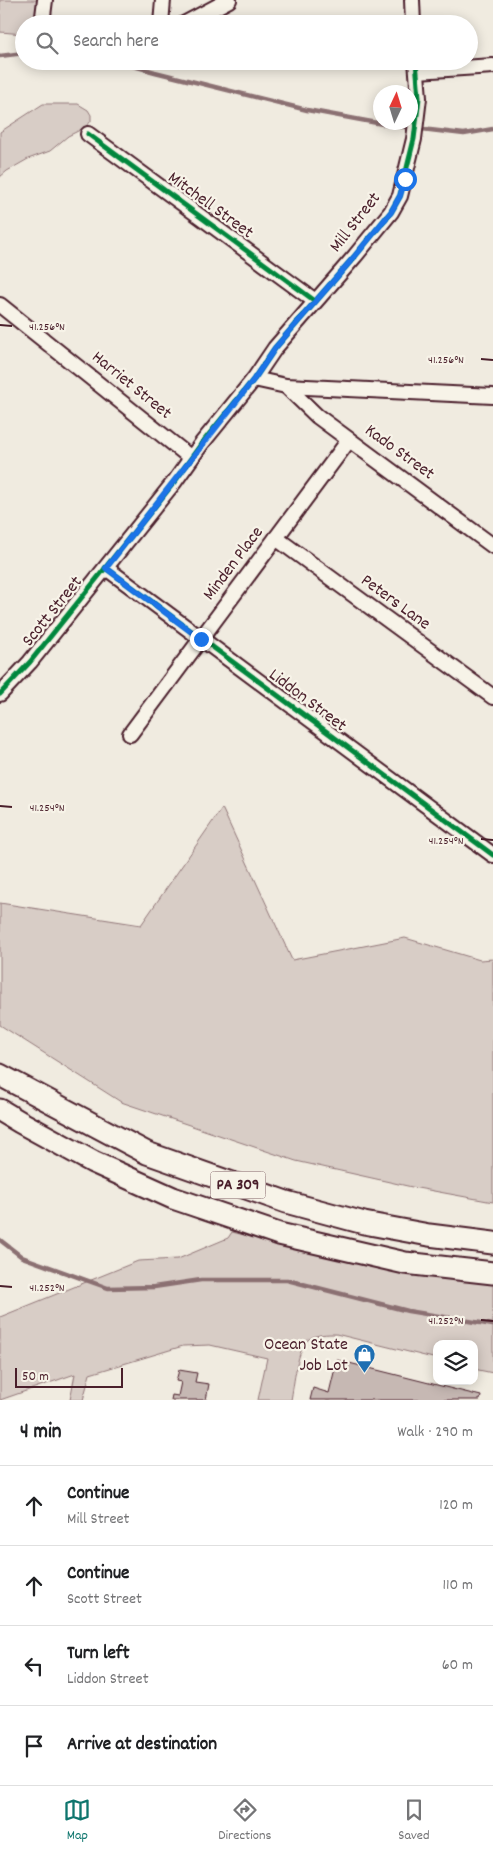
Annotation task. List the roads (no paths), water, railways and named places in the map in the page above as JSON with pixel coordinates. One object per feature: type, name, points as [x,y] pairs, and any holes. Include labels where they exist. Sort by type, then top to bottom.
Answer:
[{"type":"highway","name":"PA 309","points":[[0,1075],[147,1153],[286,1202],[364,1222],[429,1235],[493,1243]]},
{"type":"highway","name":"PA 309","points":[[0,1110],[93,1162],[173,1198],[279,1234],[405,1263],[493,1274]]},
{"type":"street","points":[[43,15],[45,0]]},
{"type":"street","points":[[162,15],[163,0]]},
{"type":"street","points":[[201,15],[229,0]]},
{"type":"street","points":[[412,0],[412,15]]},
{"type":"street","points":[[478,66],[493,66]]},
{"type":"street","name":"Mill Street","points":[[254,379],[275,348],[391,212],[400,196],[414,139],[419,98],[416,70]]},
{"type":"street","name":"Mitchell Street","points":[[88,134],[315,301]]},
{"type":"street","name":"Harriet Street","points":[[0,305],[192,458]]},
{"type":"street","points":[[254,379],[286,386],[493,396]]},
{"type":"street","name":"Scott Street","points":[[0,694],[30,662],[106,568],[254,379]]},
{"type":"street","name":"Kado Street","points":[[286,386],[317,416],[493,546]]},
{"type":"street","name":"Minden Place","points":[[130,734],[349,440]]},
{"type":"street","name":"Peters Lane","points":[[276,538],[493,697]]},
{"type":"street","name":"Liddon Street","points":[[106,568],[493,855]]},
{"type":"waterway","points":[[0,56],[15,54]]},
{"type":"waterway","points":[[148,70],[307,110],[388,125],[464,134],[493,129]]},
{"type":"waterway","points":[[0,1240],[22,1257],[108,1288],[154,1287],[201,1280],[287,1280],[408,1311],[493,1325]]},
{"type":"place","name":"Ocean State Job Lot","points":[[364,1374]]}]
